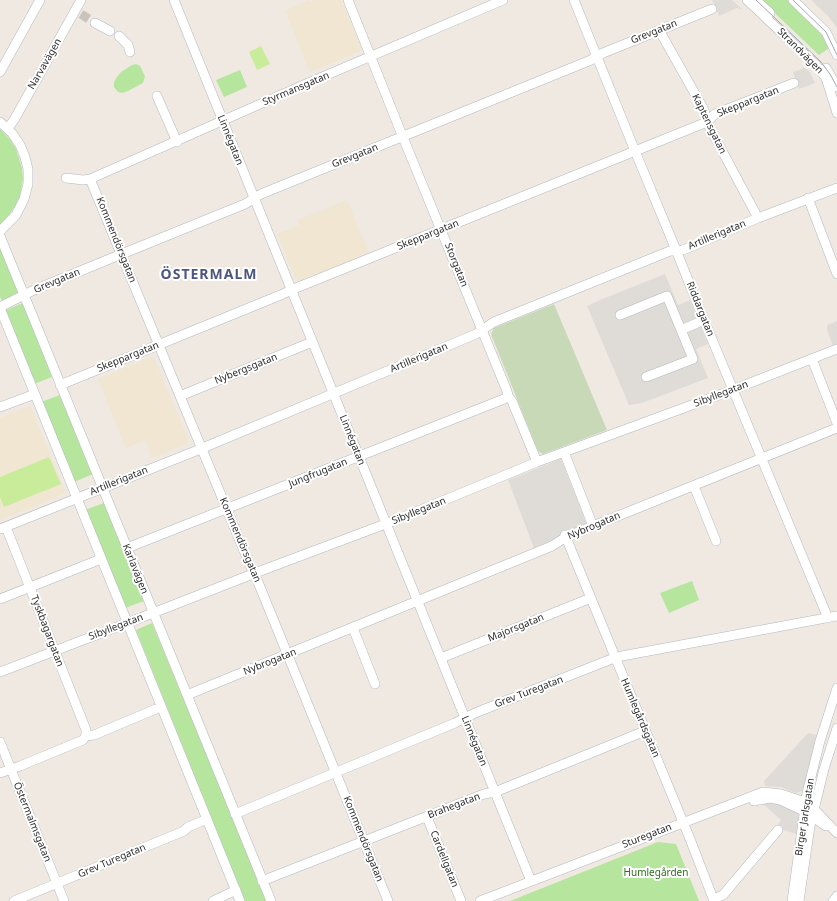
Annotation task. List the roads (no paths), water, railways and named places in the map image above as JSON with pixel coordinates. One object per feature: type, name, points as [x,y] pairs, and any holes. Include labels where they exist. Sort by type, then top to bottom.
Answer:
[{"type":"street","points":[[0,72],[40,0]]},
{"type":"street","name":"Narvavägen","points":[[8,128],[78,13],[81,0]]},
{"type":"street","name":"Linnégatan","points":[[174,0],[531,881]]},
{"type":"street","name":"Storgatan","points":[[348,0],[505,384],[508,396],[512,401],[537,462]]},
{"type":"street","name":"Styrmansgatan","points":[[90,179],[503,0]]},
{"type":"street","name":"Riddargatan","points":[[574,0],[704,320],[762,458],[832,617]]},
{"type":"street","name":"Strandvägen","points":[[747,0],[816,65],[826,78],[837,113]]},
{"type":"street","name":"Strandvägen","points":[[756,0],[821,62],[837,87]]},
{"type":"street","points":[[793,0],[826,32],[837,55]]},
{"type":"street","points":[[800,0],[820,18],[831,32],[837,44]]},
{"type":"street","name":"Grevgatan","points":[[0,307],[25,296],[34,290],[245,204],[268,192],[591,60],[597,56],[712,8]]},
{"type":"street","points":[[95,23],[114,34],[128,45],[130,52]]},
{"type":"street","name":"Kaptensgatan","points":[[659,30],[704,108],[707,122],[758,218]]},
{"type":"street","name":"Skeppargatan","points":[[60,385],[707,122],[715,114],[794,83]]},
{"type":"street","points":[[157,96],[177,142]]},
{"type":"street","points":[[0,122],[8,128],[20,145],[28,169],[28,184],[24,199],[16,215],[0,232]]},
{"type":"street","points":[[66,178],[83,180],[90,179]]},
{"type":"street","name":"Kommendörsgatan","points":[[90,179],[388,901]]},
{"type":"street","name":"Artillerigatan","points":[[3,528],[472,336],[490,324],[670,251],[685,249],[758,218],[837,188]]},
{"type":"street","points":[[808,198],[837,274]]},
{"type":"street","name":"Karlavägen","points":[[0,236],[271,901]]},
{"type":"street","points":[[620,315],[667,296],[693,359],[646,377]]},
{"type":"street","points":[[0,307],[3,322],[128,623],[240,901]]},
{"type":"street","points":[[681,330],[704,320]]},
{"type":"street","name":"Nybergsgatan","points":[[180,396],[312,342]]},
{"type":"street","name":"Sibyllegatan","points":[[0,672],[386,524],[502,478],[537,462],[837,349]]},
{"type":"street","points":[[812,359],[837,423]]},
{"type":"street","points":[[0,407],[34,394]]},
{"type":"street","name":"Jungfrugatan","points":[[127,548],[227,510],[504,399],[508,396]]},
{"type":"street","name":"Nybrogatan","points":[[187,695],[552,546],[565,536],[837,428]]},
{"type":"street","points":[[564,452],[593,526]]},
{"type":"street","points":[[694,486],[716,541]]},
{"type":"street","name":"Tyskbagargatan","points":[[3,528],[30,587],[86,730],[86,736]]},
{"type":"street","name":"Humlegårdsgatan","points":[[565,536],[714,900]]},
{"type":"street","points":[[0,599],[101,558]]},
{"type":"street","name":"Majorsgatan","points":[[441,658],[591,598]]},
{"type":"street","name":"Grev Turegatan","points":[[235,814],[475,713],[615,659],[832,617]]},
{"type":"street","points":[[353,628],[376,684]]},
{"type":"street","name":"Birger Jarlsgatan","points":[[792,901],[820,741],[837,688]]},
{"type":"street","name":"Birger Jarlsgatan","points":[[799,901],[809,809],[824,747],[837,704]]},
{"type":"street","points":[[0,773],[11,770],[83,740],[86,736],[94,735],[156,709]]},
{"type":"street","name":"Brahegatan","points":[[262,880],[484,794],[495,792],[645,731]]},
{"type":"street","name":"Birger Jarlsgatan","points":[[809,809],[836,735]]},
{"type":"street","name":"Östermalmsgatan","points":[[0,742],[64,901]]},
{"type":"street","name":"Sturegatan","points":[[480,901],[757,799],[763,798],[780,800],[809,809]]},
{"type":"street","points":[[809,809],[837,833]]},
{"type":"street","name":"Cardellgatan","points":[[427,817],[462,901]]},
{"type":"street","name":"Grev Turegatan","points":[[14,901],[184,831],[188,827],[207,819]]},
{"type":"street","name":"Sturegatan","points":[[494,901],[684,825]]},
{"type":"street","points":[[714,900],[723,895],[778,830]]},
{"type":"street","points":[[215,900],[236,890]]},
{"type":"street","points":[[833,901],[837,896]]},
{"type":"tunnel","points":[[81,14],[95,23]]},
{"type":"tram line","points":[[756,0],[821,62],[837,87]]},
{"type":"tram line","points":[[793,0],[826,32],[837,55]]},
{"type":"district","name":"ÖSTERMALM","points":[[209,275]]},
{"type":"park label","name":"Humlegården","points":[[656,873]]}]
